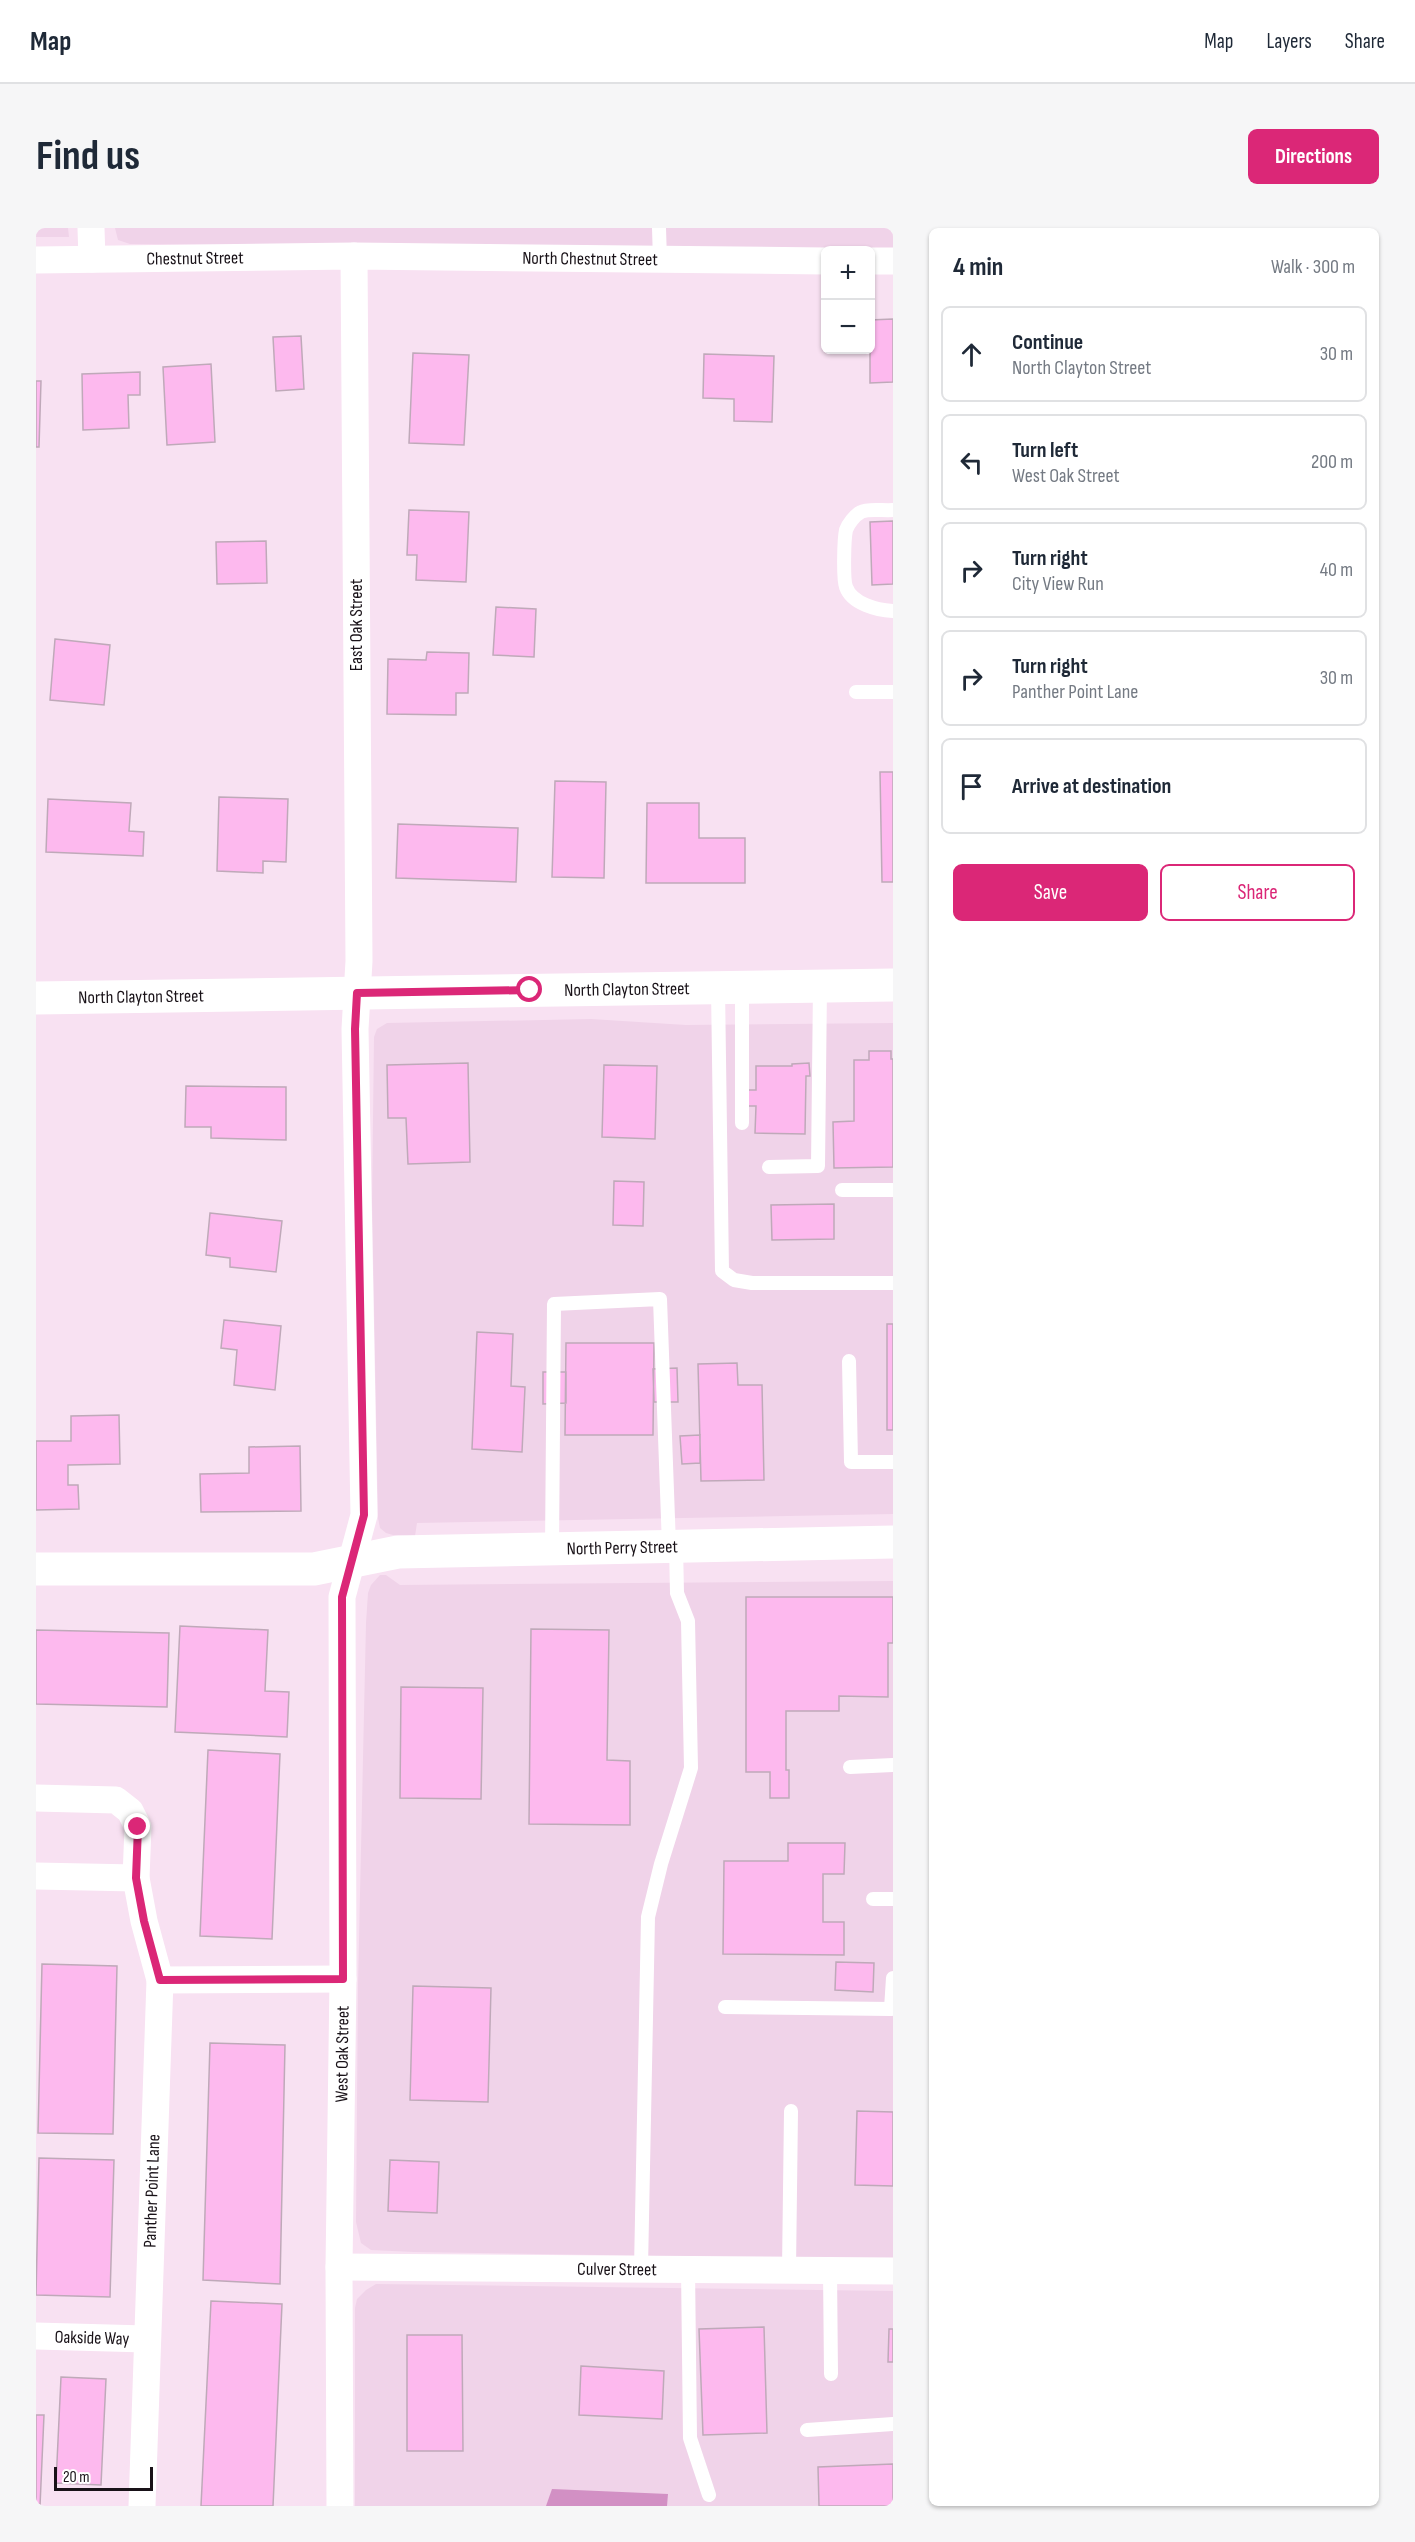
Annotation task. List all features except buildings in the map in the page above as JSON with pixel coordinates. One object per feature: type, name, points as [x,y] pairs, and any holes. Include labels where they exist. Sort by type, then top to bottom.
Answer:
[{"type":"street","points":[[91,228],[93,259]]},
{"type":"street","name":"Chestnut Street","points":[[36,260],[354,256]]},
{"type":"street","name":"North Chestnut Street","points":[[354,256],[821,261]]},
{"type":"street","name":"East Oak Street","points":[[354,256],[359,961],[357,993]]},
{"type":"street","points":[[875,261],[893,261]]},
{"type":"street","name":"North Clayton Street","points":[[36,998],[893,985]]},
{"type":"street","name":"West Oak Street","points":[[340,2506],[339,2267],[343,1979],[342,1597],[364,1515],[355,1041],[357,993]]},
{"type":"street","name":"North Perry Street","points":[[36,1569],[314,1569],[398,1552],[893,1542]]},
{"type":"street","name":"Panther Point Lane","points":[[36,1798],[116,1800],[130,1811],[138,1827],[136,1878],[144,1921],[160,1980],[142,2506]]},
{"type":"street","points":[[36,1876],[136,1878]]},
{"type":"street","points":[[160,1980],[343,1979]]},
{"type":"street","name":"Culver Street","points":[[339,2267],[893,2271]]},
{"type":"street","name":"Oakside Way","points":[[36,2336],[146,2339]]},
{"type":"lane","points":[[660,228],[660,260]]},
{"type":"lane","points":[[893,510],[862,511],[846,529],[845,586],[853,597],[863,604],[893,611]]},
{"type":"lane","points":[[856,692],[893,692]]},
{"type":"lane","points":[[769,1167],[818,1166],[820,986]]},
{"type":"lane","points":[[730,988],[742,1123]]},
{"type":"lane","points":[[730,988],[720,1252],[722,1271],[734,1280],[752,1283],[893,1283]]},
{"type":"lane","points":[[842,1190],[893,1190]]},
{"type":"lane","points":[[552,1549],[554,1304],[660,1299],[672,1546],[677,1593],[688,1621],[691,1768],[661,1864],[648,1917],[641,2268]]},
{"type":"lane","points":[[849,1361],[851,1462],[893,1462]]},
{"type":"lane","points":[[850,1767],[893,1765]]},
{"type":"lane","points":[[873,1899],[893,1899]]},
{"type":"lane","points":[[725,2007],[891,2009],[893,1978]]},
{"type":"lane","points":[[789,2269],[791,2111]]},
{"type":"lane","points":[[688,2268],[690,2438],[709,2495]]},
{"type":"lane","points":[[830,2270],[831,2374]]},
{"type":"lane","points":[[807,2430],[893,2424]]},
{"type":"shaded area","points":[[36,228],[68,228],[69,237],[36,237]]},
{"type":"shaded area","points":[[115,228],[893,228],[893,250],[875,250],[875,246],[821,246],[821,249],[130,244],[118,240]]},
{"type":"shaded area","points":[[591,1019],[686,1025],[893,1023],[893,1514],[417,1523],[415,1536],[393,1535],[380,1528],[372,1202],[374,1037],[377,1029],[387,1023]]},
{"type":"shaded area","points":[[380,1575],[386,1575],[400,1585],[893,1581],[893,2260],[414,2252],[371,2250],[361,2243],[356,2222],[358,1985],[366,1623],[368,1593],[371,1585]]},
{"type":"shaded area","points":[[376,2284],[893,2291],[893,2506],[355,2506],[355,2308],[357,2299]]},
{"type":"shaded area","points":[[552,2489],[668,2494],[667,2506],[546,2506]]},
{"type":"route","points":[[138,1827],[136,1878],[144,1921],[160,1980],[343,1979],[342,1597],[364,1515],[355,1029],[357,993],[530,990]]}]
